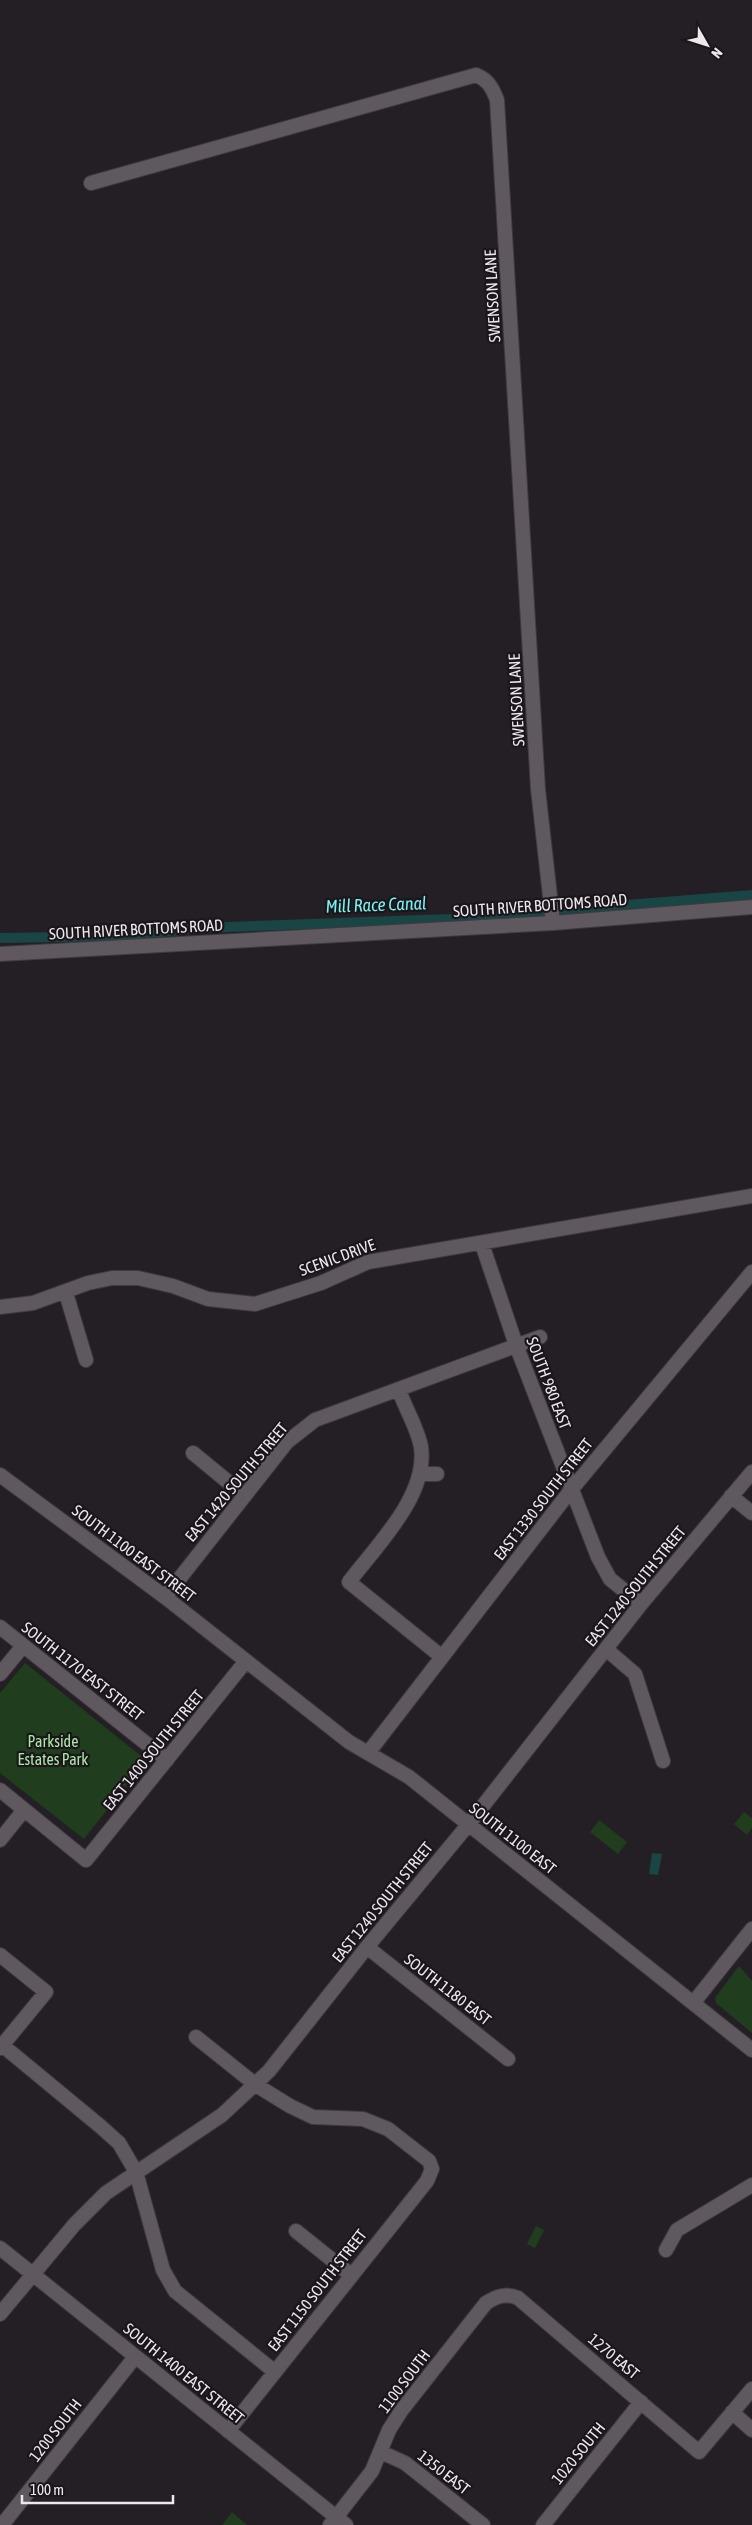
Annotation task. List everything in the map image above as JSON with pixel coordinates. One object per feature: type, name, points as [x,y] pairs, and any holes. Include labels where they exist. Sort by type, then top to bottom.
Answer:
[{"type":"street","name":"SWENSON LANE","points":[[91,183],[476,75],[487,80],[493,89],[497,100],[538,789],[552,914]]},
{"type":"street","name":"SOUTH RIVER BOTTOMS ROAD","points":[[0,954],[552,914],[752,907]]},
{"type":"street","name":"SCENIC DRIVE","points":[[0,1307],[33,1303],[66,1293],[88,1283],[112,1278],[138,1278],[173,1286],[208,1299],[256,1304],[321,1282],[368,1262],[482,1244],[752,1196]]},
{"type":"street","name":"SOUTH 980 EAST","points":[[482,1244],[516,1345],[598,1557],[610,1579],[641,1604]]},
{"type":"street","name":"EAST 1330 SOUTH STREET","points":[[368,1753],[571,1490],[752,1272]]},
{"type":"street","points":[[66,1293],[86,1360]]},
{"type":"street","name":"EAST 1420 SOUTH STREET","points":[[165,1597],[287,1442],[315,1420],[540,1336]]},
{"type":"street","points":[[399,1390],[420,1447],[420,1474],[409,1503],[349,1582],[442,1657]]},
{"type":"street","points":[[193,1453],[244,1495]]},
{"type":"street","name":"EAST 1240 SOUTH STREET","points":[[0,2314],[89,2209],[136,2172],[202,2130],[256,2085],[468,1825],[641,1604],[752,1472]]},
{"type":"street","points":[[420,1474],[437,1474]]},
{"type":"street","name":"SOUTH 1100 EAST STREET","points":[[0,1475],[165,1597],[246,1661]]},
{"type":"street","points":[[731,1496],[752,1513]]},
{"type":"street","name":"SOUTH 1170 EAST STREET","points":[[0,1627],[167,1760]]},
{"type":"street","points":[[0,1674],[23,1646]]},
{"type":"street","points":[[606,1649],[635,1674],[663,1761]]},
{"type":"street","name":"SOUTH 1100 EAST","points":[[246,1661],[349,1742],[410,1778],[752,2050]]},
{"type":"street","name":"EAST 1400 SOUTH STREET","points":[[24,1810],[86,1860],[246,1661]]},
{"type":"street","points":[[0,1790],[24,1810],[0,1840]]},
{"type":"street","points":[[694,2002],[752,1929]]},
{"type":"street","name":"SOUTH 1180 EAST","points":[[367,1947],[508,2058]]},
{"type":"street","points":[[0,1955],[46,1992],[1,2047],[100,2126],[119,2144],[136,2172],[163,2270],[175,2290],[275,2372]]},
{"type":"street","points":[[196,2037],[256,2085]]},
{"type":"street","name":"EAST 1150 SOUTH STREET","points":[[228,2431],[427,2181],[432,2169],[429,2161],[388,2129],[363,2119],[313,2117],[256,2085]]},
{"type":"street","points":[[666,2250],[677,2230],[752,2185]]},
{"type":"street","points":[[296,2231],[351,2275]]},
{"type":"street","name":"SOUTH 1400 EAST STREET","points":[[0,2248],[338,2522]]},
{"type":"street","name":"1270 EAST","points":[[503,2295],[518,2298],[699,2452],[732,2412]]},
{"type":"street","name":"1100 SOUTH","points":[[338,2522],[364,2483],[401,2411],[486,2303],[503,2295]]},
{"type":"street","name":"1200 SOUTH","points":[[2,2525],[136,2357]]},
{"type":"street","points":[[752,2389],[732,2412],[752,2430]]},
{"type":"street","name":"1020 SOUTH","points":[[543,2525],[641,2402]]},
{"type":"street","name":"1350 EAST","points":[[381,2452],[405,2463],[483,2525]]},
{"type":"green space","name":"Parkside Estates Park","points":[[25,1663],[146,1760],[84,1839],[0,1773],[0,1693]]},
{"type":"green space","points":[[744,1812],[752,1818],[752,1828],[747,1835],[734,1824]]},
{"type":"green space","points":[[599,1820],[627,1842],[618,1854],[590,1832]]},
{"type":"green space","points":[[739,1966],[752,1981],[752,2033],[716,2003],[715,1998]]},
{"type":"green space","points":[[536,2226],[544,2230],[535,2248],[527,2244]]},
{"type":"green space","points":[[232,2512],[247,2525],[222,2525]]},
{"type":"water","points":[[652,1853],[662,1854],[658,1875],[649,1874]]},
{"type":"waterway","name":"Mill Race Canal","points":[[0,938],[122,936],[200,928],[451,919],[752,895]]}]
